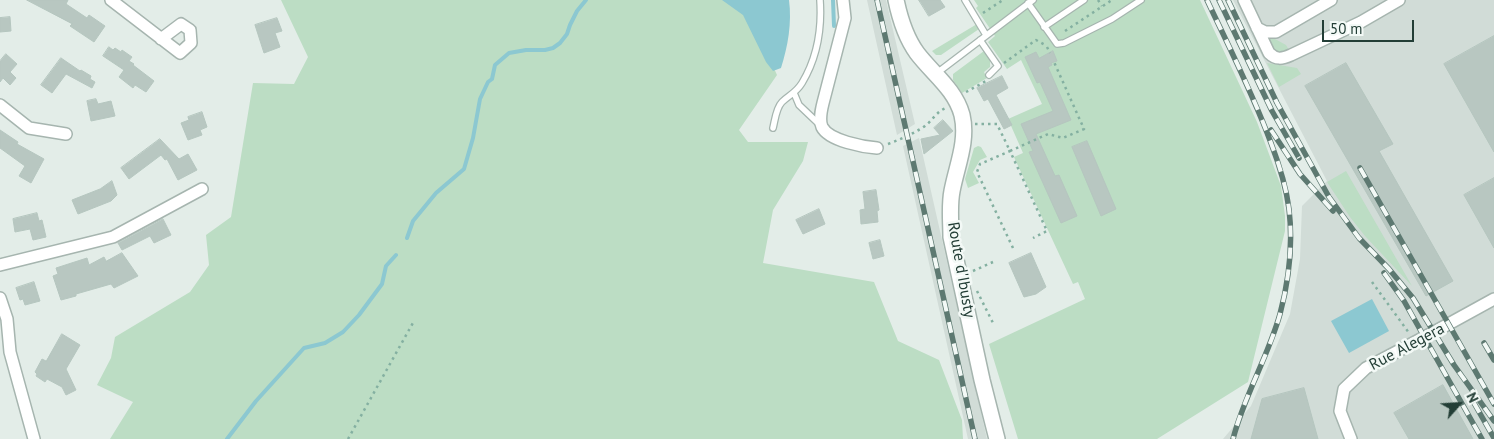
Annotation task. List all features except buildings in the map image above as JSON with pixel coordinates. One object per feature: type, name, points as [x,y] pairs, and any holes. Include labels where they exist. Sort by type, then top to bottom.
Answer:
[{"type":"street","points":[[111,0],[161,39]]},
{"type":"street","points":[[843,0],[844,18],[820,116],[822,126],[826,132],[835,138],[865,147],[877,148]]},
{"type":"street","name":"Route d'Ibusty","points":[[896,0],[903,27],[917,53],[949,89],[961,99],[961,113],[970,122],[964,135],[963,148],[952,192],[951,237],[982,380],[997,439]]},
{"type":"street","points":[[1244,0],[1269,53],[1279,59],[1361,22],[1399,0]]},
{"type":"street","points":[[1257,28],[1265,32],[1276,32],[1331,0]]},
{"type":"street","points":[[0,105],[28,128],[66,134]]},
{"type":"street","points":[[0,265],[113,237],[202,189]]},
{"type":"street","name":"Rue Alegera","points":[[1351,439],[1340,411],[1344,389],[1366,368],[1494,299]]},
{"type":"street","points":[[0,300],[6,319],[10,352],[34,439]]},
{"type":"lane","points":[[774,128],[781,103],[802,84],[816,50],[821,17],[820,0]]},
{"type":"lane","points":[[965,0],[976,18],[983,38],[998,66],[988,75]]},
{"type":"lane","points":[[1044,27],[1084,0]]},
{"type":"lane","points":[[936,74],[1031,2],[1044,27],[1058,44],[1064,43],[1112,19],[1141,0]]},
{"type":"lane","points":[[794,93],[799,106],[822,126]]},
{"type":"path","points":[[976,18],[1003,0]]},
{"type":"path","points":[[1098,0],[1102,6]]},
{"type":"path","points":[[1053,39],[1112,0]]},
{"type":"path","points":[[998,66],[1036,40],[1047,46]]},
{"type":"path","points":[[1013,248],[977,172],[980,164],[1048,134],[1063,138],[1084,129],[1054,62]]},
{"type":"path","points":[[877,148],[918,130],[942,109],[961,99],[990,79],[988,75]]},
{"type":"path","points":[[970,122],[997,124],[1047,231],[1033,238]]},
{"type":"path","points":[[972,272],[993,262]]},
{"type":"path","points":[[1372,282],[1408,330],[1414,343]]},
{"type":"path","points":[[977,290],[994,325]]},
{"type":"path","points":[[348,439],[414,321]]},
{"type":"shaded area","points":[[867,0],[886,0],[915,124],[897,135]]},
{"type":"shaded area","points":[[1233,0],[1494,0],[1494,439],[1223,439],[1251,406],[1290,314],[1300,259],[1302,206],[1327,181]]},
{"type":"shaded area","points":[[919,138],[987,439],[968,439],[903,146]]},
{"type":"green space","points":[[281,0],[733,0],[748,11],[777,75],[739,130],[748,142],[808,142],[803,161],[773,210],[763,263],[874,282],[898,341],[939,360],[962,420],[963,439],[110,439],[133,402],[97,385],[111,358],[115,337],[190,292],[209,265],[206,235],[231,217],[253,83],[294,84],[308,57]]},
{"type":"green space","points":[[974,0],[1200,0],[1257,122],[1281,186],[1285,231],[1248,382],[1157,439],[1018,439],[989,344],[1085,299],[1078,282],[1073,284],[1014,157],[1023,153],[1008,119],[1042,104],[1021,60],[1007,69],[988,42],[995,36],[976,8],[978,6]]},
{"type":"green space","points":[[977,24],[979,29],[941,55],[936,55],[932,51]]},
{"type":"green space","points":[[1264,33],[1286,45],[1290,52],[1274,54]]},
{"type":"green space","points":[[984,51],[990,60],[990,67],[984,72],[987,78],[962,93],[953,80],[953,74]]},
{"type":"green space","points":[[1267,63],[1297,68],[1301,74],[1279,87]]},
{"type":"green space","points":[[981,147],[987,157],[980,160],[973,172],[979,183],[968,188],[965,179],[974,148]]},
{"type":"green space","points":[[1346,171],[1412,286],[1365,236],[1327,182]]},
{"type":"water","points":[[722,0],[789,0],[789,34],[781,68],[773,71],[766,62],[743,15]]},
{"type":"water","points":[[1372,299],[1389,331],[1349,353],[1331,321]]},
{"type":"waterway","points":[[407,238],[413,221],[436,193],[464,169],[473,138],[480,99],[488,82],[492,79],[495,65],[509,53],[553,48],[567,34],[577,11],[586,0]]},
{"type":"waterway","points":[[833,0],[834,26]]},
{"type":"waterway","points":[[227,439],[256,401],[304,348],[325,343],[343,332],[359,315],[382,284],[386,266],[396,255]]},
{"type":"railway","points":[[877,0],[975,439]]},
{"type":"railway","points":[[1207,0],[1249,89],[1271,143],[1288,200],[1291,235],[1286,288],[1280,314],[1269,346],[1243,407],[1233,439]]},
{"type":"railway","points":[[1219,0],[1272,111],[1299,158]]},
{"type":"railway","points":[[1228,0],[1277,103],[1329,197],[1359,238],[1389,269],[1413,298],[1454,365],[1494,421]]},
{"type":"railway","points":[[1271,130],[1300,174],[1333,211]]},
{"type":"railway","points":[[1360,168],[1494,404]]},
{"type":"railway","points":[[1384,273],[1404,301],[1482,439]]},
{"type":"railway","points":[[1484,343],[1494,360]]},
{"type":"railway","points":[[1474,403],[1494,438]]}]
